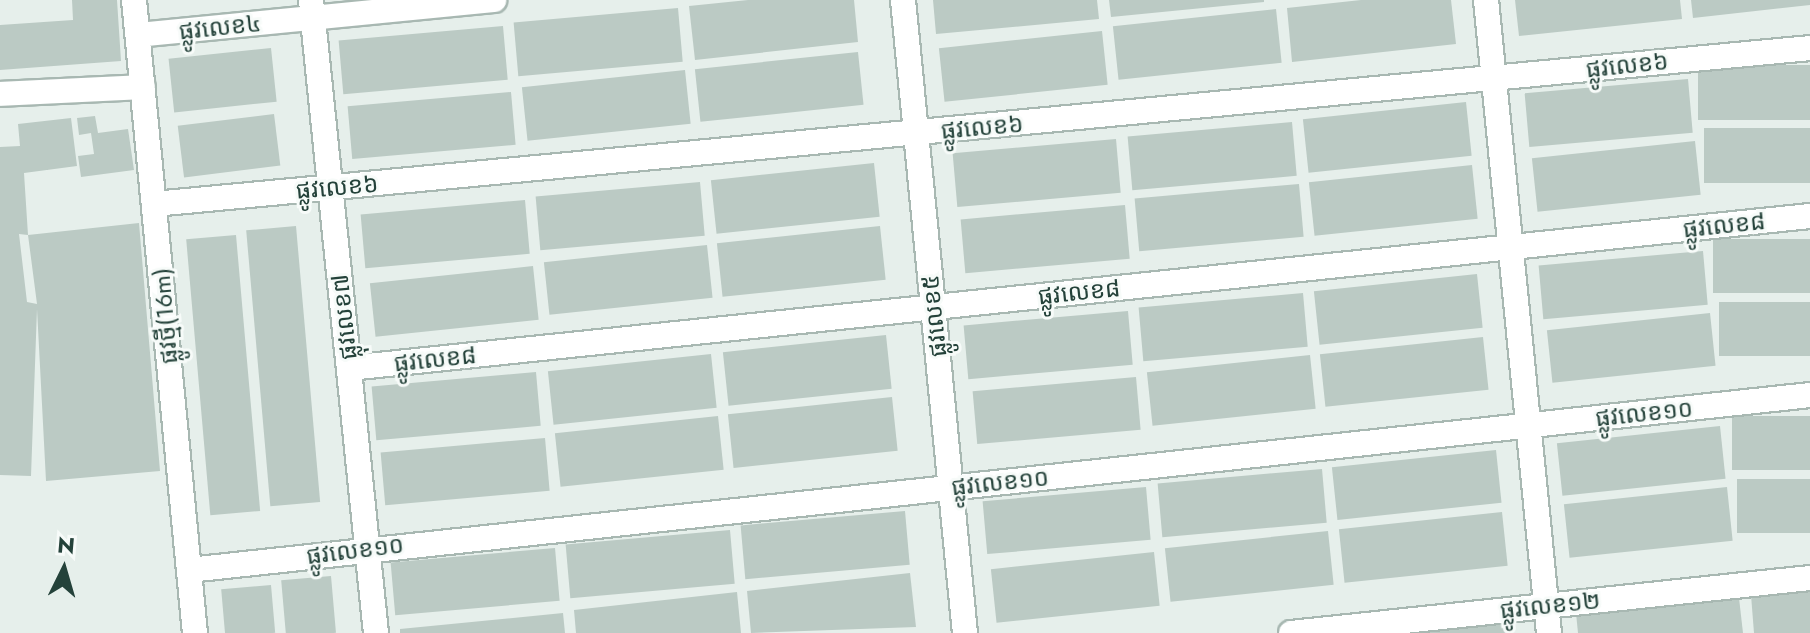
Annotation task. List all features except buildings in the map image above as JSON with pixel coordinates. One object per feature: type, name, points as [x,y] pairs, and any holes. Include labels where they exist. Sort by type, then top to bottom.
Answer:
[{"type":"street","name":"ផ្លូវថ្មី(16m)","points":[[134,0],[195,633]]},
{"type":"street","name":"ផ្លូវលេខ៤","points":[[138,35],[312,9],[494,0]]},
{"type":"street","name":"ផ្លូវលេខ៥","points":[[903,0],[965,633]]},
{"type":"street","points":[[1486,0],[1549,633]]},
{"type":"street","name":"ផ្លុវលេខ៧","points":[[312,9],[376,633]]},
{"type":"street","name":"ផ្លូវលេខ៦","points":[[154,204],[1810,48]]},
{"type":"street","points":[[0,94],[143,87]]},
{"type":"street","name":"ផ្លូវលេខ៨","points":[[349,368],[1810,216]]},
{"type":"street","name":"ផ្លូវលេខ១០","points":[[189,570],[367,547],[1810,395]]},
{"type":"street","name":"ផ្លូវលេខ១២","points":[[1291,633],[1810,578]]}]
